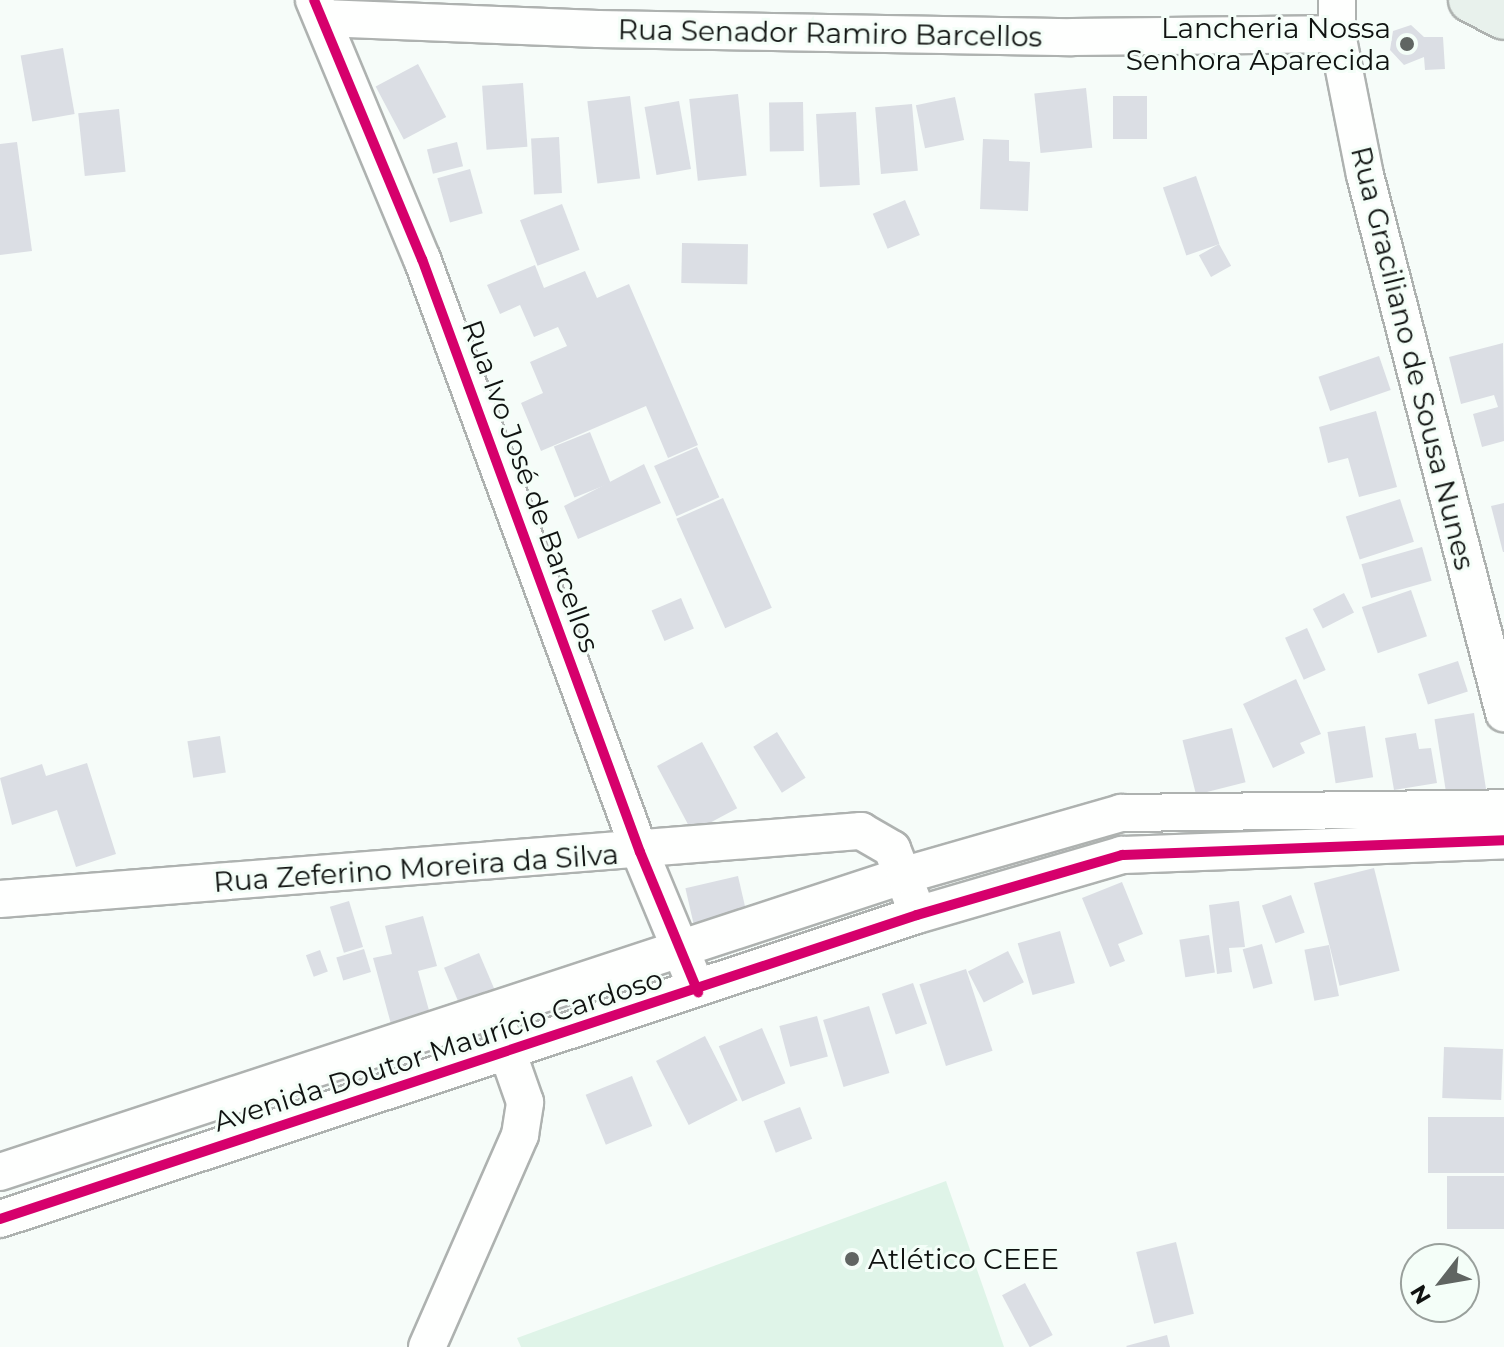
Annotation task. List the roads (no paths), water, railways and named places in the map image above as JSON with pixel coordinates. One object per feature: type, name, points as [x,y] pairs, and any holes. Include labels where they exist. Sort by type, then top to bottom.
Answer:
[{"type":"main road","points":[[1471,0],[1504,17]]},
{"type":"street","name":"Rua Senador Ramiro Barcellos","points":[[318,9],[598,29],[1056,36],[1337,17]]},
{"type":"street","name":"Rua Ivo José de Barcellos","points":[[318,9],[422,259],[640,852],[698,992]]},
{"type":"street","name":"Rua Graciliano de Sousa Nunes","points":[[1337,17],[1365,175],[1504,713]]},
{"type":"street","name":"Avenida Doutor Maurício Cardoso","points":[[0,1172],[905,875],[1121,813],[1504,808]]},
{"type":"street","name":"Rua Zeferino Moreira da Silva","points":[[0,899],[640,852],[861,831],[892,849],[905,875],[917,915]]},
{"type":"street","name":"Avenida Doutor Maurício Cardoso","points":[[0,1219],[698,992],[917,915],[1122,855],[1504,840]]},
{"type":"street","points":[[427,1347],[520,1135],[525,1102],[492,1010]]},
{"type":"street","points":[[255,1088],[272,1129]]},
{"type":"place","name":"Lancheria Nossa Senhora Aparecida","points":[[1407,44]]},
{"type":"place","name":"Atlético CEEE","points":[[852,1259]]}]
